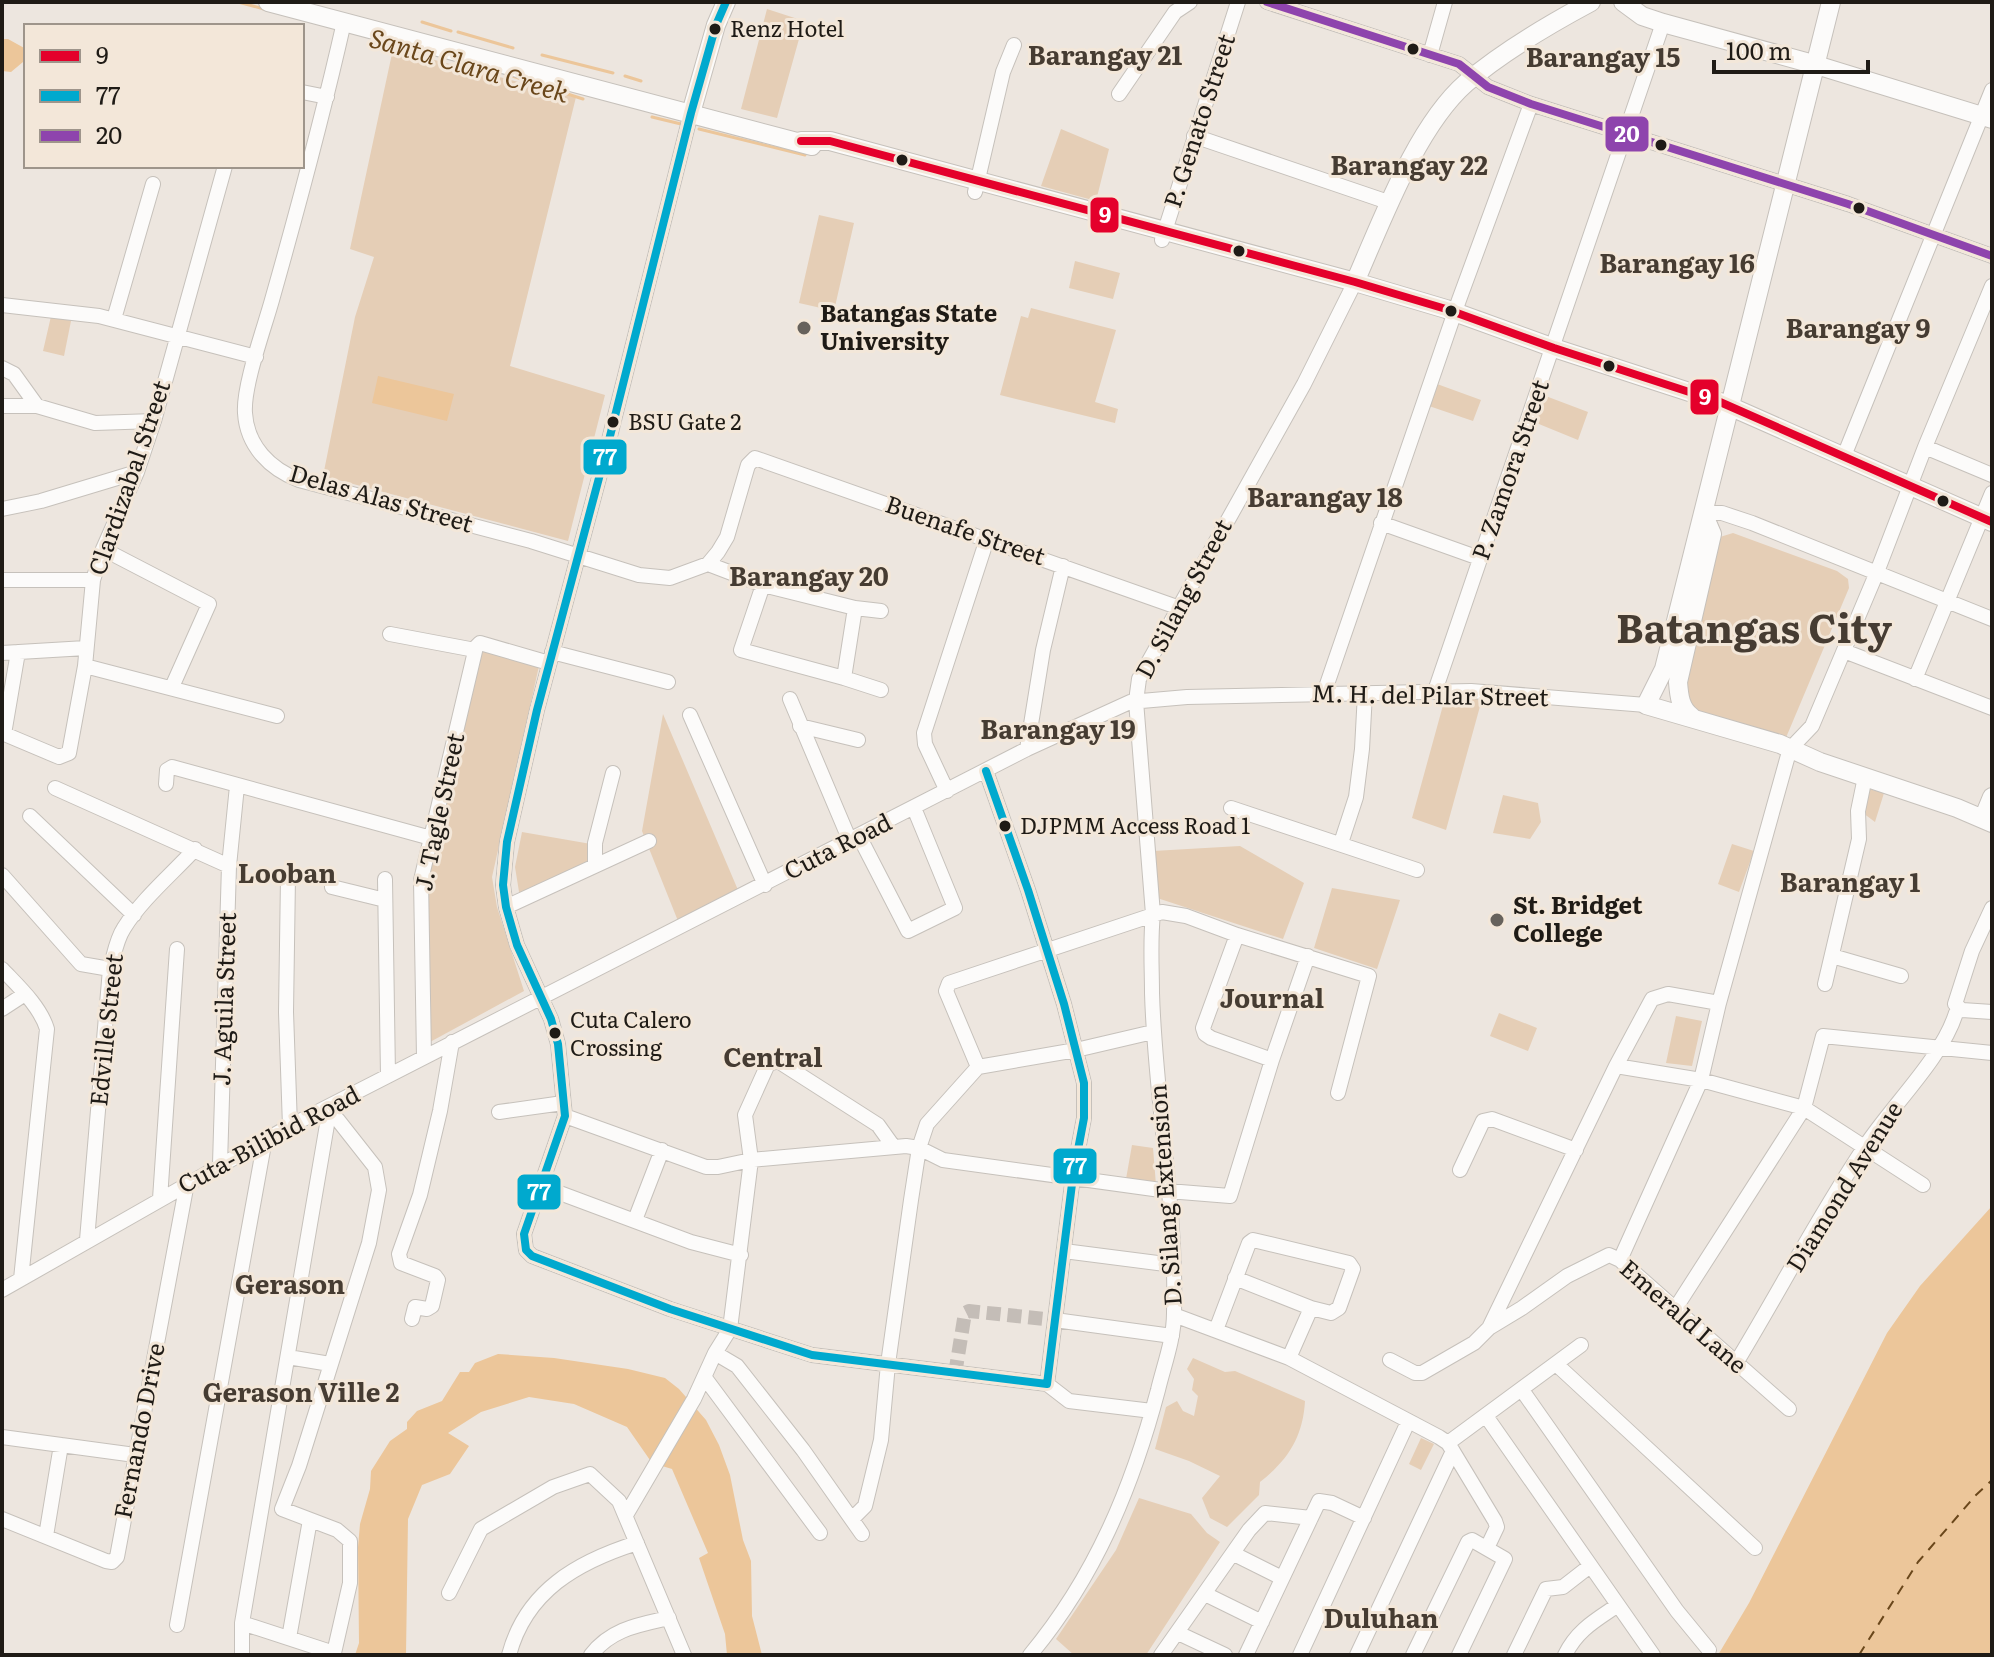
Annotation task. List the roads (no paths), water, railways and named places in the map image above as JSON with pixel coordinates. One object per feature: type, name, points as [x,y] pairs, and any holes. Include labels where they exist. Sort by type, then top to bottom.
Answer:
[{"type":"main road","points":[[268,2],[801,141],[830,141],[976,186],[1355,282],[1730,406],[1987,520]]},
{"type":"main road","points":[[691,113],[709,45],[726,2]]},
{"type":"main road","name":"D. Silang Street","points":[[1355,282],[1412,159],[1455,95],[1508,52],[1591,2]]},
{"type":"main road","points":[[1623,2],[1642,16],[1663,23],[1813,64],[1987,117]]},
{"type":"main road","points":[[1646,705],[1659,682],[1831,2]]},
{"type":"main road","points":[[1692,717],[1681,703],[1678,688],[1712,534],[1703,513]]},
{"type":"main road","points":[[1659,682],[1678,688]]},
{"type":"main road","name":"M. H. del Pilar Street","points":[[1646,705],[1790,749],[1988,821]]},
{"type":"main road","points":[[1988,821],[1992,797]]},
{"type":"street","points":[[1119,94],[1175,12],[1190,2]]},
{"type":"street","name":"P. Genato Street","points":[[1163,235],[1238,2]]},
{"type":"street","points":[[1267,2],[1459,64],[1488,87],[1531,104],[1992,256]]},
{"type":"street","points":[[1430,55],[1445,2]]},
{"type":"street","name":"Delas Alas Street","points":[[344,22],[327,97],[256,357],[244,412],[249,437],[275,469],[299,480],[578,554],[639,575],[663,578],[687,574],[708,564]]},
{"type":"street","name":"P. Zamora Street","points":[[1435,691],[1663,23]]},
{"type":"street","points":[[976,186],[1003,72],[1014,45]]},
{"type":"street","points":[[1844,456],[1987,117],[1992,90]]},
{"type":"street","points":[[304,92],[327,97]]},
{"type":"street","points":[[1324,693],[1381,523],[1531,104]]},
{"type":"street","points":[[691,113],[550,658],[507,842],[503,885],[506,907],[517,945],[551,1019],[558,1044],[564,1109],[524,1234],[526,1250],[532,1256],[611,1288],[812,1355],[1047,1384],[1069,1401],[1152,1411]]},
{"type":"street","points":[[1194,136],[1391,203]]},
{"type":"street","name":"Clardizabal Street","points":[[3,734],[59,757],[69,753],[85,666],[93,580],[154,421],[224,168]]},
{"type":"street","points":[[114,319],[153,184]]},
{"type":"street","name":"D. Silang Street","points":[[1136,701],[1139,679],[1298,395],[1355,282]]},
{"type":"street","points":[[1620,1260],[1701,1080],[1766,827],[1790,749],[1812,726],[1992,286]]},
{"type":"street","points":[[2,305],[87,313],[256,357]]},
{"type":"street","points":[[2,368],[14,374],[37,406]]},
{"type":"street","points":[[2,406],[37,406],[95,423],[154,421]]},
{"type":"street","points":[[1925,447],[1992,475]]},
{"type":"street","name":"Buenafe Street","points":[[708,564],[727,537],[748,465],[753,459],[1177,607]]},
{"type":"street","points":[[2,509],[41,501],[137,472]]},
{"type":"street","points":[[1915,679],[1946,599],[1987,520],[1992,493]]},
{"type":"street","points":[[1703,513],[1722,513],[1752,523],[1992,619]]},
{"type":"street","points":[[1381,523],[1479,558]]},
{"type":"street","points":[[1712,534],[1718,527],[1752,523]]},
{"type":"street","points":[[947,791],[925,744],[924,733],[987,539]]},
{"type":"street","points":[[103,549],[209,604],[172,687]]},
{"type":"street","points":[[708,564],[763,585],[855,608],[881,611]]},
{"type":"street","points":[[1027,749],[1043,650],[1063,566]]},
{"type":"street","points":[[2,580],[93,580]]},
{"type":"street","points":[[763,585],[741,650],[881,690]]},
{"type":"street","points":[[844,678],[855,608]]},
{"type":"street","points":[[390,634],[475,650],[480,643],[668,682]]},
{"type":"street","points":[[2,653],[86,648]]},
{"type":"street","name":"J. Tagle Street","points":[[424,1057],[421,880],[475,650]]},
{"type":"street","points":[[1844,651],[1992,708]]},
{"type":"street","points":[[3,734],[18,652]]},
{"type":"street","points":[[85,666],[277,716]]},
{"type":"street","name":"M. H. del Pilar Street","points":[[1136,701],[1236,694],[1435,691],[1496,692],[1646,705]]},
{"type":"street","points":[[1341,843],[1356,797],[1365,693]]},
{"type":"street","points":[[790,699],[855,838],[908,931],[955,908],[914,808]]},
{"type":"street","name":"Cuta Road","points":[[541,998],[1027,749],[1136,701]]},
{"type":"street","name":"D. Silang Extension","points":[[1030,1655],[1082,1585],[1118,1514],[1152,1411],[1172,1336],[1173,1265],[1153,1032],[1153,914],[1136,701]]},
{"type":"street","points":[[690,715],[765,885]]},
{"type":"street","points":[[800,726],[858,740]]},
{"type":"street","points":[[166,784],[167,770],[172,767],[431,838]]},
{"type":"street","points":[[986,771],[1028,890],[1084,1083],[1084,1118],[1073,1176],[1047,1384]]},
{"type":"street","points":[[595,864],[595,843],[613,773]]},
{"type":"street","points":[[1825,984],[1859,839],[1858,811],[1865,777]]},
{"type":"street","name":"J. Aguila Street","points":[[220,1164],[229,866],[237,786]]},
{"type":"street","points":[[55,788],[229,866]]},
{"type":"street","points":[[1231,808],[1417,870]]},
{"type":"street","points":[[30,816],[134,915]]},
{"type":"street","points":[[506,907],[649,841]]},
{"type":"street","name":"Edville Street","points":[[87,1240],[110,969],[123,929],[195,849]]},
{"type":"street","points":[[2,875],[81,964],[110,969]]},
{"type":"street","points":[[288,877],[286,1012],[290,1126]]},
{"type":"street","points":[[385,879],[388,1076]]},
{"type":"street","points":[[332,887],[385,900]]},
{"type":"street","points":[[1992,908],[1972,951],[1955,1004],[1962,1010],[1992,1012]]},
{"type":"street","points":[[978,1067],[946,986],[1162,912],[1186,916],[1369,976],[1338,1093]]},
{"type":"street","points":[[1237,935],[1203,1028],[1211,1038],[1272,1060]]},
{"type":"street","points":[[160,1199],[177,949]]},
{"type":"street","points":[[499,1112],[564,1109],[706,1167],[893,1146],[919,1148],[943,1160],[1168,1191],[1230,1196],[1308,956]]},
{"type":"street","points":[[1832,956],[1901,976]]},
{"type":"street","points":[[2,969],[25,994],[47,1029],[21,1279]]},
{"type":"street","points":[[2,1009],[25,994]]},
{"type":"street","points":[[1489,1328],[1616,1066],[1652,999],[1668,994],[1719,1003]]},
{"type":"street","name":"Cuta-Bilibid Road","points":[[2,1290],[265,1139],[330,1111],[388,1076],[541,998]]},
{"type":"street","name":"Diamond Avenue","points":[[1736,1363],[1864,1148],[1939,1046],[1956,1013]]},
{"type":"street","points":[[853,1518],[865,1506],[881,1440],[888,1364],[919,1148],[927,1124],[978,1067],[1076,1050],[1153,1032]]},
{"type":"street","points":[[1675,1309],[1804,1108],[1823,1036],[1992,1053]]},
{"type":"street","points":[[412,1319],[415,1307],[427,1309],[432,1306],[438,1280],[401,1263],[399,1254],[423,1183],[452,1042]]},
{"type":"street","points":[[626,1515],[694,1399],[730,1329],[751,1160],[745,1115],[768,1064],[778,1061],[878,1125],[893,1146]]},
{"type":"street","points":[[1616,1066],[1701,1080],[1804,1108],[1923,1185]]},
{"type":"street","points":[[242,1655],[242,1623],[330,1111]]},
{"type":"street","points":[[282,1509],[299,1466],[369,1243],[379,1190],[375,1167],[330,1111]]},
{"type":"street","points":[[1460,1170],[1483,1121],[1502,1121],[1576,1150]]},
{"type":"street","points":[[177,1625],[265,1139]]},
{"type":"street","points":[[635,1220],[662,1150]]},
{"type":"street","name":"Fernando Drive","points":[[2,1519],[112,1562],[117,1557],[187,1183]]},
{"type":"street","points":[[541,1186],[691,1242],[741,1255]]},
{"type":"street","points":[[1216,1330],[1235,1278],[1253,1240],[1352,1266],[1353,1269],[1339,1308],[1331,1313],[1235,1278]]},
{"type":"street","points":[[1064,1251],[1173,1265]]},
{"type":"street","name":"Emerald Lane","points":[[1390,1360],[1415,1373],[1422,1373],[1474,1343],[1489,1328],[1597,1259],[1609,1255],[1620,1260],[1789,1409]]},
{"type":"street","points":[[1289,1358],[1311,1308]]},
{"type":"street","points":[[1174,1315],[1289,1358],[1451,1447],[1495,1521],[1497,1527],[1487,1548]]},
{"type":"street","points":[[1055,1320],[1172,1336]]},
{"type":"street","points":[[1357,1655],[1451,1447],[1486,1416],[1581,1345]]},
{"type":"street","points":[[715,1353],[737,1366],[862,1534]]},
{"type":"street","points":[[288,1357],[330,1364]]},
{"type":"street","points":[[1556,1364],[1755,1548]]},
{"type":"street","points":[[705,1378],[820,1533]]},
{"type":"street","points":[[1522,1390],[1677,1611],[1709,1650]]},
{"type":"street","points":[[1486,1416],[1653,1655]]},
{"type":"street","points":[[1300,1655],[1408,1422]]},
{"type":"street","points":[[2,1437],[135,1455]]},
{"type":"street","points":[[46,1536],[61,1445]]},
{"type":"street","points":[[449,1593],[481,1529],[569,1479],[584,1474],[595,1476],[619,1501],[626,1515],[684,1655]]},
{"type":"street","points":[[1246,1655],[1319,1501],[1364,1518]]},
{"type":"street","points":[[242,1623],[334,1653],[350,1583],[350,1541],[337,1530],[262,1504]]},
{"type":"street","points":[[1161,1655],[1249,1530],[1265,1513],[1311,1518]]},
{"type":"street","points":[[289,1638],[310,1520]]},
{"type":"street","points":[[1413,1655],[1468,1542],[1472,1540],[1503,1556],[1504,1563],[1459,1655]]},
{"type":"street","points":[[509,1655],[521,1622],[536,1599],[554,1582],[576,1567],[610,1551],[637,1543]]},
{"type":"street","points":[[1234,1554],[1282,1578]]},
{"type":"street","points":[[1514,1655],[1546,1589],[1563,1587],[1590,1566]]},
{"type":"street","points":[[1205,1594],[1262,1622]]},
{"type":"street","points":[[1565,1655],[1576,1635],[1618,1605]]},
{"type":"street","points":[[591,1655],[602,1641],[619,1631],[669,1618]]},
{"type":"street","points":[[1178,1633],[1225,1655]]},
{"type":"street","points":[[602,1641],[609,1655]]},
{"type":"waterway","name":"Santa Clara Creek","points":[[238,2],[264,9]]},
{"type":"waterway","points":[[422,22],[451,31]]},
{"type":"waterway","points":[[458,32],[513,48]]},
{"type":"waterway","points":[[542,55],[613,73]]},
{"type":"waterway","name":"Santa Clara Creek","points":[[506,74],[583,99]]},
{"type":"waterway","points":[[625,76],[641,81]]},
{"type":"waterway","name":"Santa Clara Creek","points":[[652,117],[681,124]]},
{"type":"waterway","name":"Santa Clara Creek","points":[[699,129],[805,155]]},
{"type":"tunnel","points":[[955,1374],[965,1313],[1055,1320]]},
{"type":"place","name":"Renz Hotel","points":[[715,29]]},
{"type":"place","name":"Batangas State University","points":[[804,328]]},
{"type":"place","name":"BSU Gate 2","points":[[613,422]]},
{"type":"place","name":"DJPMM Access Road 1","points":[[1005,826]]},
{"type":"place","name":"St. Bridget College","points":[[1497,920]]},
{"type":"place","name":"Cuta Calero Crossing","points":[[555,1033]]},
{"type":"district","name":"Barangay 21","points":[[1105,56]]},
{"type":"district","name":"Barangay 15","points":[[1603,58]]},
{"type":"district","name":"Barangay 22","points":[[1409,166]]},
{"type":"district","name":"Barangay 16","points":[[1677,264]]},
{"type":"district","name":"Barangay 9","points":[[1858,329]]},
{"type":"district","name":"Barangay 18","points":[[1325,498]]},
{"type":"district","name":"Barangay 20","points":[[809,577]]},
{"type":"district","name":"Batangas City","points":[[1754,629]]},
{"type":"district","name":"Barangay 19","points":[[1058,730]]},
{"type":"district","name":"Looban","points":[[287,874]]},
{"type":"district","name":"Barangay 1","points":[[1850,883]]},
{"type":"district","name":"Journal","points":[[1272,999]]},
{"type":"district","name":"Central","points":[[773,1058]]},
{"type":"district","name":"Gerason","points":[[290,1285]]},
{"type":"district","name":"Gerason Ville 2","points":[[301,1393]]},
{"type":"district","name":"Duluhan","points":[[1381,1619]]}]
